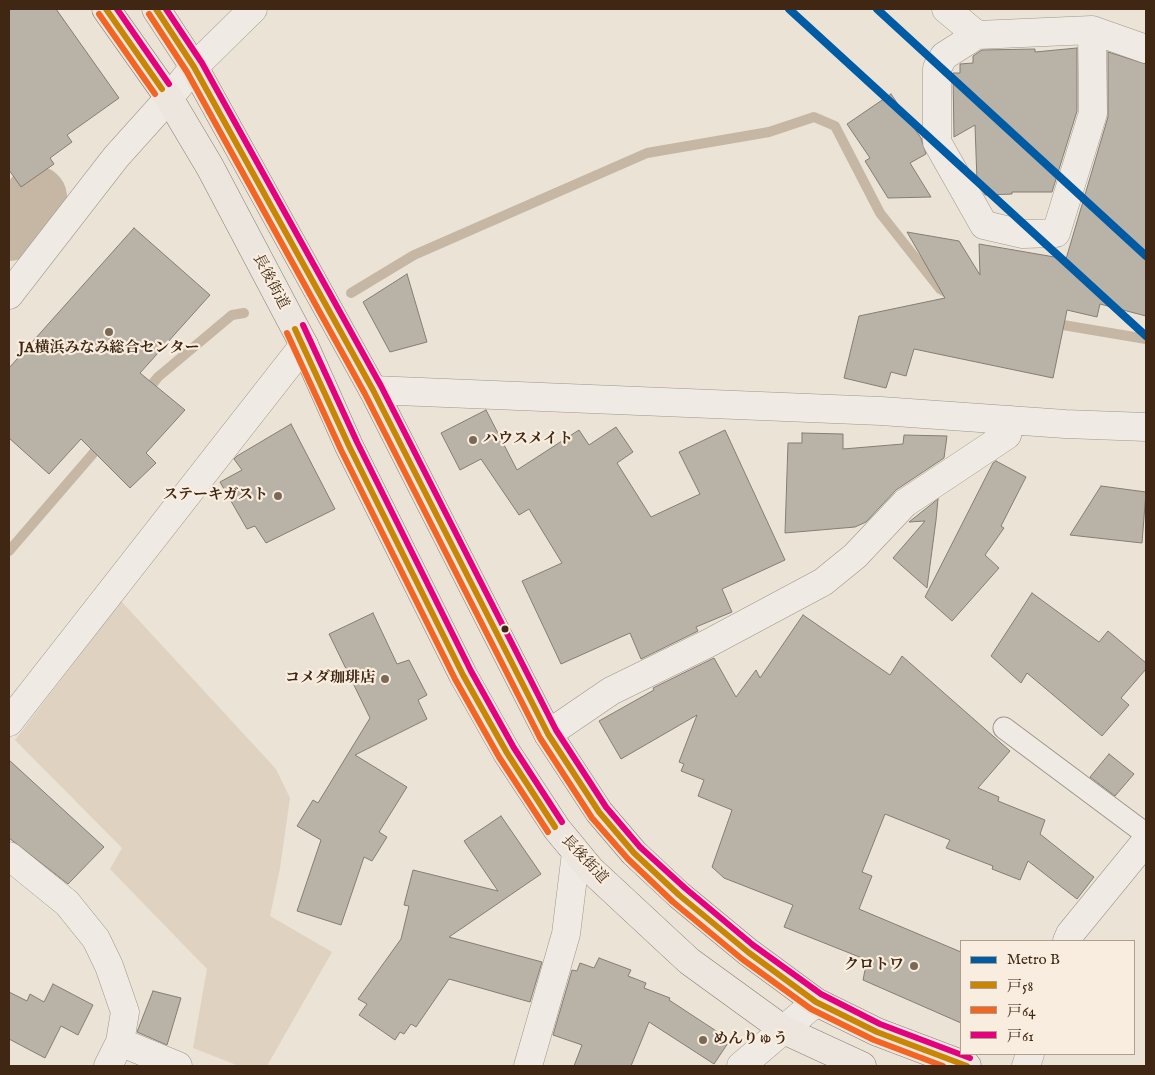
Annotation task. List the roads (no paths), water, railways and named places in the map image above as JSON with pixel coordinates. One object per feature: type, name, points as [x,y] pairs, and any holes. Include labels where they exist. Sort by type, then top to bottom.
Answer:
[{"type":"main road","name":"長後街道","points":[[106,9],[169,98],[210,167],[304,345],[349,446],[463,675],[507,753],[557,829],[590,869],[689,961],[784,1030],[862,1066]]},
{"type":"main road","points":[[156,9],[194,67],[373,390],[548,734],[599,812],[634,853],[679,895],[748,952],[816,1002],[877,1032],[966,1066]]},
{"type":"street","points":[[9,295],[116,158],[194,67],[253,9]]},
{"type":"street","points":[[946,9],[977,35]]},
{"type":"street","points":[[1092,30],[1093,113],[1056,233],[1022,234],[984,225],[937,142],[937,68],[944,56],[977,35],[1092,30],[1146,49]]},
{"type":"street","points":[[9,722],[304,345]]},
{"type":"street","points":[[373,390],[881,411],[1146,427]]},
{"type":"street","points":[[548,734],[611,691],[707,644],[823,582],[855,556],[905,503],[1007,434],[1011,420]]},
{"type":"street","points":[[1068,940],[1070,934],[1146,841]]},
{"type":"street","points":[[528,1066],[566,934],[576,853]]},
{"type":"street","points":[[10,858],[67,903],[96,939],[110,966],[125,1012],[120,1042],[108,1066]]},
{"type":"street","points":[[741,1066],[816,1002]]},
{"type":"street","points":[[120,1042],[178,1066]]},
{"type":"lane","points":[[1004,728],[1146,834]]},
{"type":"waterway","points":[[351,293],[414,255],[647,153],[769,132],[814,117],[835,126],[880,213],[940,289],[952,296]]},
{"type":"waterway","points":[[9,230],[36,197]]},
{"type":"waterway","points":[[145,393],[158,377],[232,315],[244,313]]},
{"type":"waterway","points":[[1051,323],[1146,339]]},
{"type":"waterway","points":[[9,551],[103,442]]},
{"type":"metro line","name":"B","points":[[789,9],[1146,336]]},
{"type":"metro line","name":"B","points":[[877,9],[1146,256]]},
{"type":"place","name":"JA横浜みなみ総合センター","points":[[109,332]]},
{"type":"place","name":"ハウスメイト","points":[[473,440]]},
{"type":"place","name":"ステーキガスト","points":[[278,496]]},
{"type":"place","name":"コメダ珈琲店","points":[[385,679]]},
{"type":"place","name":"クロトワ","points":[[914,966]]},
{"type":"place","name":"めんりゅう","points":[[703,1040]]}]
